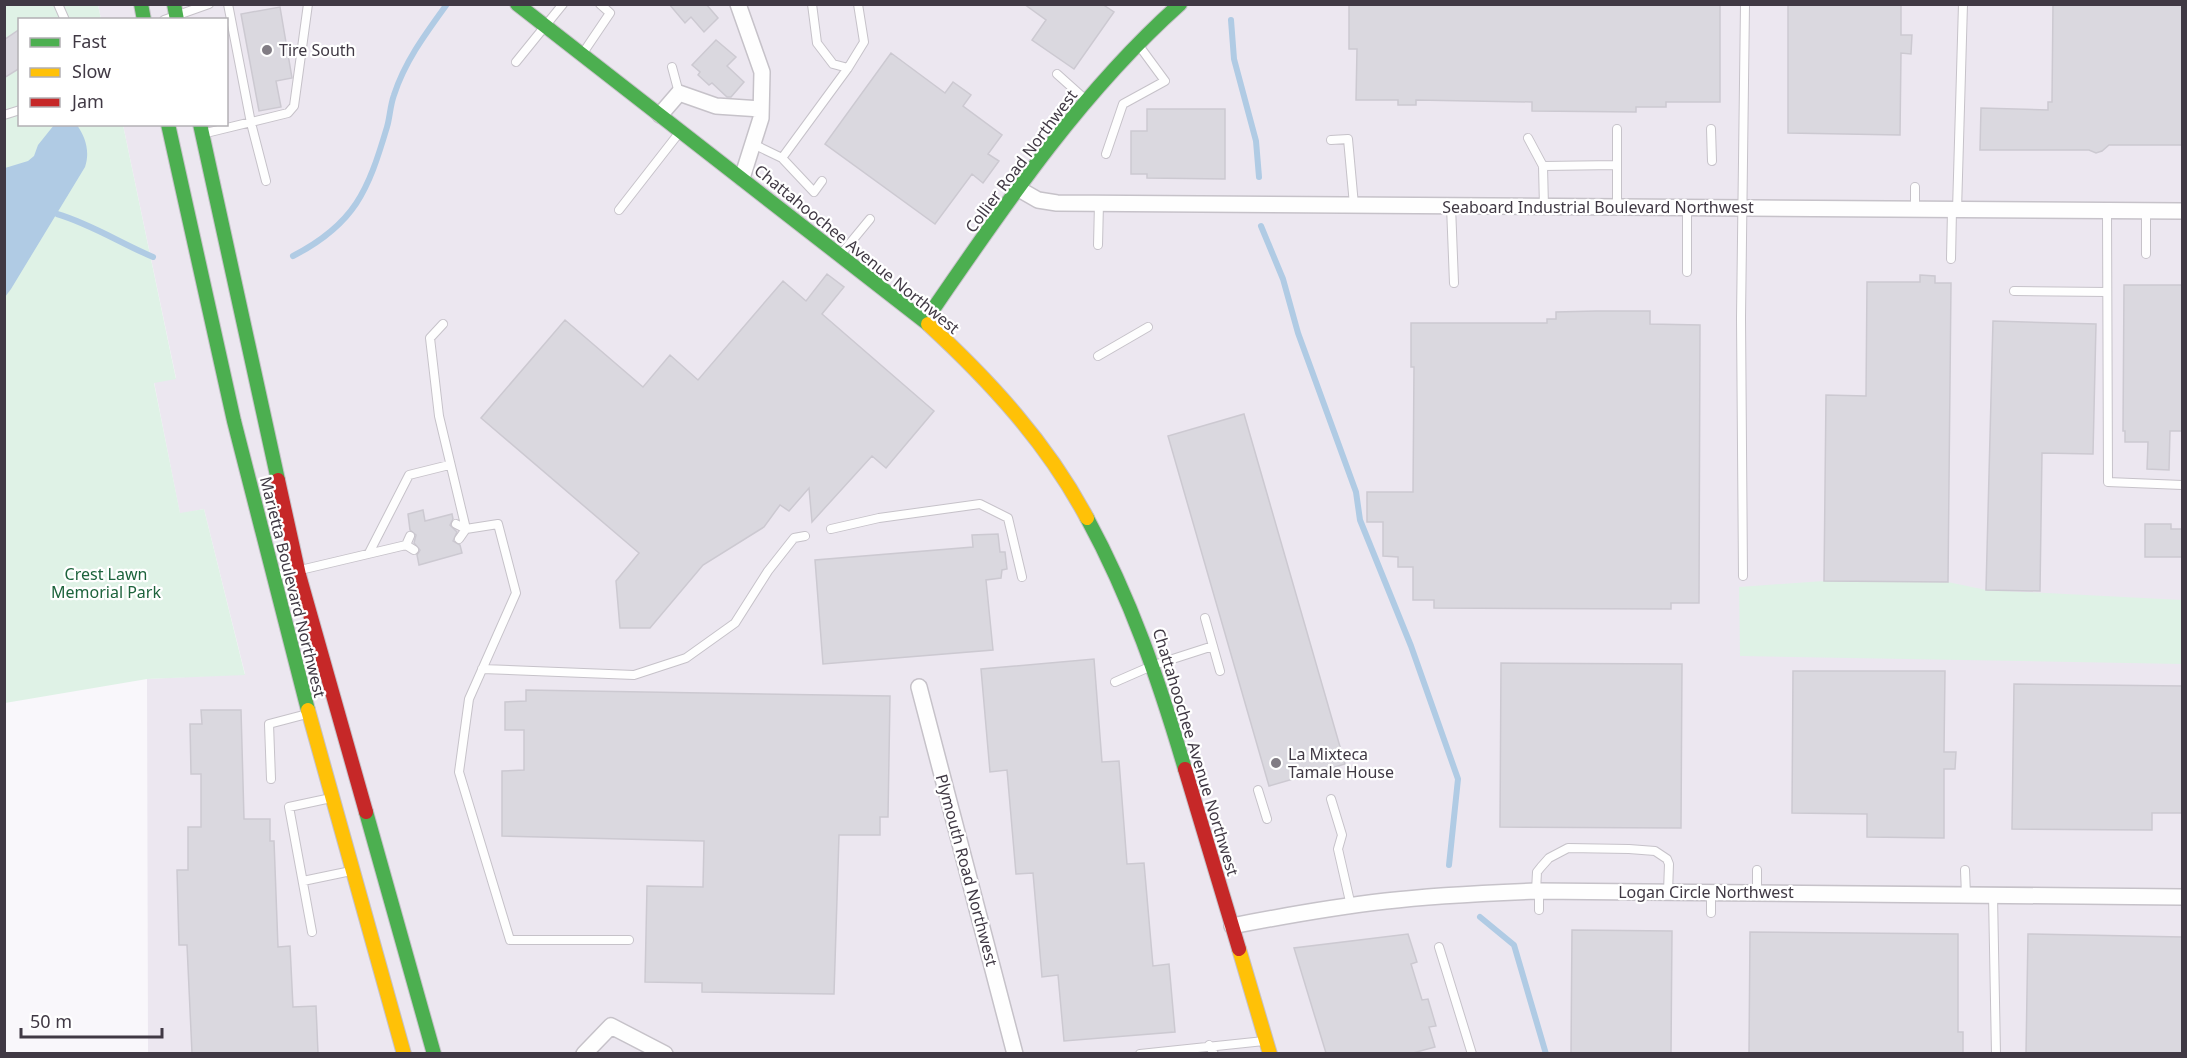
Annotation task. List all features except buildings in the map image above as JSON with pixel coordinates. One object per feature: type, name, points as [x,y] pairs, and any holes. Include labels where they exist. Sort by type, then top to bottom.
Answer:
[{"type":"main road","name":"Chattahoochee Avenue Northwest","points":[[517,4],[925,321],[963,355],[997,392],[1056,467],[1103,545],[1141,629],[1154,665],[1268,1047]]},
{"type":"main road","name":"Collier Road Northwest","points":[[925,321],[1017,188],[1067,123],[1180,4]]},
{"type":"main road","name":"Marietta Boulevard Northwest","points":[[168,126],[234,421],[273,576],[404,1053]]},
{"type":"main road","points":[[201,129],[298,570],[434,1053]]},
{"type":"street","points":[[738,4],[762,72],[761,118],[742,178]]},
{"type":"street","points":[[660,115],[679,93],[716,106],[761,109]]},
{"type":"street","name":"Seaboard Industrial Boulevard Northwest","points":[[1017,188],[1038,200],[1056,203],[2182,212]]},
{"type":"street","name":"Plymouth Road Northwest","points":[[920,687],[1015,1053]]},
{"type":"street","name":"Logan Circle Northwest","points":[[1232,926],[1351,906],[1453,895],[1538,891],[2182,897]]},
{"type":"street","points":[[584,1053],[610,1026],[665,1053]]},
{"type":"lane","points":[[58,4],[64,18]]},
{"type":"lane","points":[[173,15],[209,4]]},
{"type":"lane","points":[[228,4],[251,123],[266,181]]},
{"type":"lane","points":[[228,126],[251,123],[288,113],[294,106],[308,4]]},
{"type":"lane","points":[[516,62],[563,4]]},
{"type":"lane","points":[[582,55],[609,13],[600,4]]},
{"type":"lane","points":[[812,4],[817,43],[833,64],[848,68]]},
{"type":"lane","points":[[782,158],[848,68],[864,42],[858,4]]},
{"type":"lane","points":[[1743,576],[1741,308],[1745,4]]},
{"type":"lane","points":[[1951,259],[1963,4]]},
{"type":"lane","points":[[1106,154],[1123,104],[1165,81],[1139,46]]},
{"type":"lane","points":[[672,67],[679,93]]},
{"type":"lane","points":[[1057,74],[1087,101]]},
{"type":"lane","points":[[201,129],[226,126]]},
{"type":"lane","points":[[1617,129],[1617,207]]},
{"type":"lane","points":[[1711,129],[1712,161]]},
{"type":"lane","points":[[620,210],[681,130]]},
{"type":"lane","points":[[1331,140],[1348,138],[1354,205]]},
{"type":"lane","points":[[1528,138],[1544,166],[1544,207]]},
{"type":"lane","points":[[753,144],[782,158],[814,192],[822,181]]},
{"type":"lane","points":[[1544,166],[1617,165]]},
{"type":"lane","points":[[1915,187],[1915,210]]},
{"type":"lane","points":[[1098,245],[1099,203]]},
{"type":"lane","points":[[1451,206],[1454,283]]},
{"type":"lane","points":[[1687,208],[1687,272]]},
{"type":"lane","points":[[2108,211],[2108,482],[2182,484]]},
{"type":"lane","points":[[2146,211],[2146,254]]},
{"type":"lane","points":[[841,255],[870,219]]},
{"type":"lane","points":[[2014,291],[2108,292]]},
{"type":"lane","points":[[443,324],[430,338],[439,416],[466,530]]},
{"type":"lane","points":[[1098,356],[1148,327]]},
{"type":"lane","points":[[369,553],[409,475],[449,465]]},
{"type":"lane","points":[[831,529],[879,518],[980,504],[1008,518],[1022,577]]},
{"type":"lane","points":[[456,524],[466,530]]},
{"type":"lane","points":[[459,538],[466,530],[498,524],[516,593],[469,699],[459,772],[510,940],[629,940]]},
{"type":"lane","points":[[406,545],[410,536]]},
{"type":"lane","points":[[482,669],[634,675],[686,658],[735,623],[768,571],[794,538],[805,536]]},
{"type":"lane","points":[[273,576],[406,545],[414,550]]},
{"type":"lane","points":[[1204,618],[1221,670]]},
{"type":"lane","points":[[1115,682],[1154,665],[1213,646]]},
{"type":"lane","points":[[271,779],[268,724],[309,713]]},
{"type":"lane","points":[[1258,790],[1268,819]]},
{"type":"lane","points":[[312,932],[289,807],[333,798]]},
{"type":"lane","points":[[1331,799],[1342,835],[1338,849],[1351,906]]},
{"type":"lane","points":[[1539,909],[1537,872],[1550,858],[1561,851],[1578,848],[1655,851],[1662,855],[1669,864],[1668,892]]},
{"type":"lane","points":[[1757,870],[1757,893]]},
{"type":"lane","points":[[1965,870],[1966,894]]},
{"type":"lane","points":[[303,881],[353,871]]},
{"type":"lane","points":[[1711,892],[1711,913]]},
{"type":"lane","points":[[1993,895],[1996,1053]]},
{"type":"lane","points":[[1439,947],[1472,1053]]},
{"type":"lane","points":[[1140,1053],[1209,1045],[1268,1047]]},
{"type":"lane","points":[[1209,1045],[1214,1053]]},
{"type":"shaded area","points":[[98,5],[2182,5],[2182,1053],[148,1053],[147,679],[245,674],[204,509],[180,514],[154,382],[176,378],[123,126],[228,126],[228,18],[101,18]]},
{"type":"green space","name":"Crest Lawn Memorial Park","points":[[5,5],[98,5],[101,18],[18,18],[18,126],[123,126],[176,379],[154,383],[180,513],[204,509],[245,675],[147,679],[5,703]]},
{"type":"green space","points":[[1824,581],[1948,582],[1986,590],[2182,600],[2182,664],[1740,656],[1739,587]]},
{"type":"water","points":[[53,126],[78,126],[86,145],[85,167],[5,297],[5,168],[28,161],[34,156],[38,145]]},
{"type":"waterway","points":[[293,256],[331,231],[356,204],[373,170],[387,127],[393,99],[404,71],[447,4]]},
{"type":"waterway","points":[[1231,20],[1234,59],[1256,141],[1259,177]]},
{"type":"waterway","points":[[57,214],[82,223],[153,257]]},
{"type":"waterway","points":[[1261,226],[1283,279],[1298,333],[1356,492],[1360,520],[1411,646],[1458,779],[1449,865]]},
{"type":"waterway","points":[[1480,917],[1514,945],[1546,1054]]},
{"type":"traffic: fast","points":[[141,4],[144,18]]},
{"type":"traffic: fast","points":[[174,4],[177,18]]},
{"type":"traffic: fast","points":[[517,4],[928,324]]},
{"type":"traffic: fast","points":[[925,321],[1013,195],[1075,115],[1108,76],[1180,4]]},
{"type":"traffic: fast","points":[[168,126],[234,421],[308,710]]},
{"type":"traffic: fast","points":[[200,126],[278,480]]},
{"type":"traffic: fast","points":[[1087,518],[1103,548],[1143,641],[1185,769]]},
{"type":"traffic: fast","points":[[366,812],[434,1054]]},
{"type":"traffic: slow","points":[[928,324],[1016,414],[1054,464],[1087,518]]},
{"type":"traffic: slow","points":[[308,710],[404,1054]]},
{"type":"traffic: slow","points":[[1239,949],[1270,1054]]},
{"type":"traffic: jam","points":[[278,480],[299,575],[366,812]]},
{"type":"traffic: jam","points":[[1185,769],[1239,949]]},
{"type":"place","name":"Tire South","points":[[267,50]]},
{"type":"place","name":"La Mixteca Tamale House","points":[[1276,763]]}]
